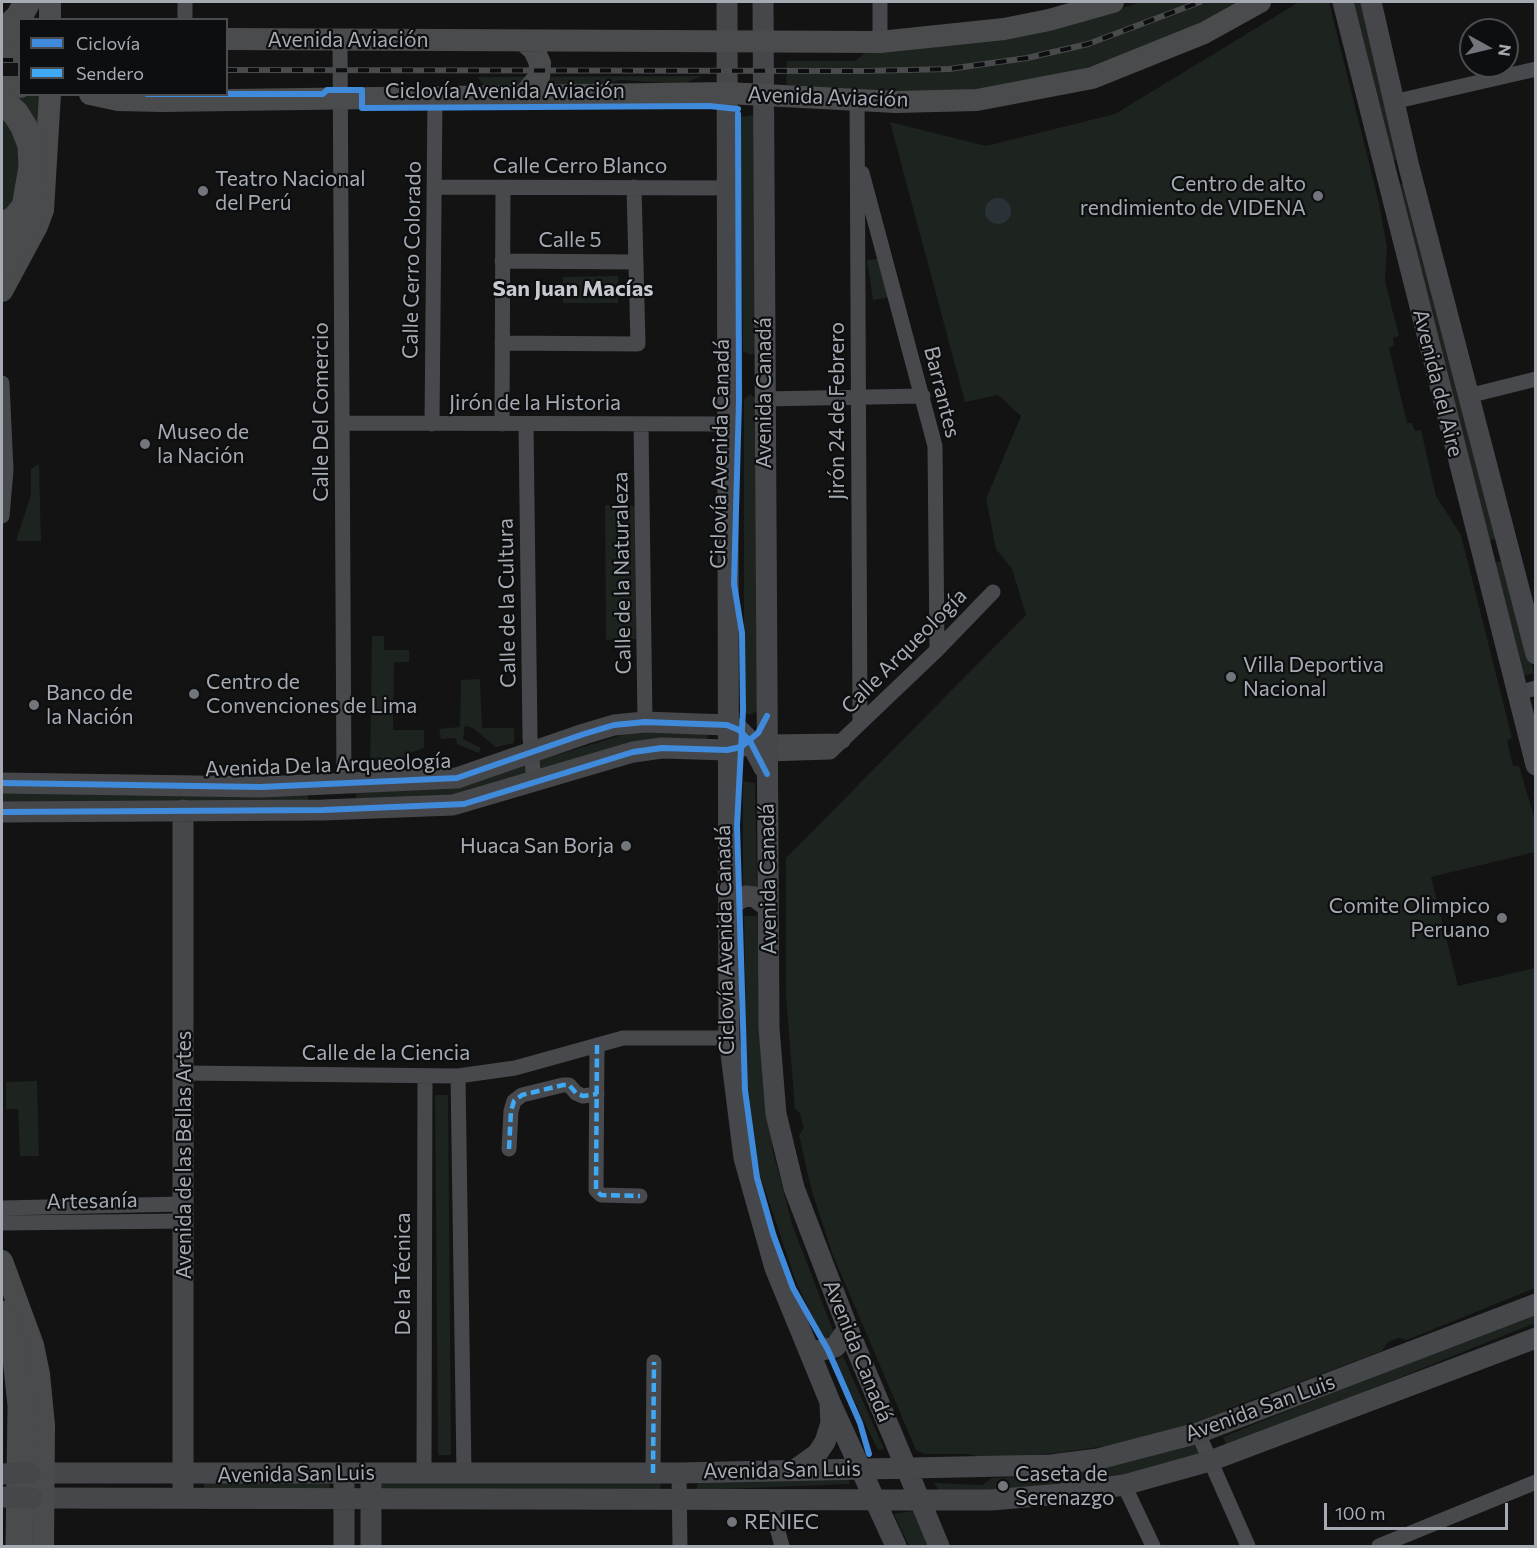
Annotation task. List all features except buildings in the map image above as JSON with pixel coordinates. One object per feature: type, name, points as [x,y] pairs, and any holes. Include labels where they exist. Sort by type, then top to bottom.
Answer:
[{"type":"highway","points":[[19,18],[27,2]]},
{"type":"highway","points":[[2,33],[18,19]]},
{"type":"highway","points":[[2,101],[16,114],[24,127],[31,145],[32,166],[25,207],[15,219],[2,226]]},
{"type":"highway","points":[[2,267],[33,215],[47,183]]},
{"type":"highway","points":[[2,1314],[16,1358],[21,1405],[20,1546]]},
{"type":"main road","points":[[50,2],[50,18]]},
{"type":"main road","name":"Avenida Canadá","points":[[727,2],[729,1038],[744,1158],[774,1268],[830,1402],[896,1546]]},
{"type":"main road","name":"Avenida Canadá","points":[[763,2],[765,94],[763,345],[767,716],[758,733],[763,753],[769,1028],[776,1114],[794,1188],[848,1329],[939,1546]]},
{"type":"main road","name":"Avenida Aviación","points":[[228,39],[880,42],[1004,29],[1049,20],[1113,2]]},
{"type":"main road","name":"Avenida Aviación","points":[[99,96],[118,100],[162,101],[727,93],[857,98],[896,102],[977,100],[1092,78],[1204,33],[1260,2]]},
{"type":"main road","name":"Avenida del Aire","points":[[1343,2],[1481,552],[1527,691],[1536,765]]},
{"type":"main road","name":"Avenida del Aire","points":[[1371,2],[1409,167],[1536,654]]},
{"type":"main road","points":[[524,40],[534,50],[540,63],[539,77],[535,86],[524,95]]},
{"type":"main road","points":[[2,46],[18,46]]},
{"type":"main road","points":[[2,87],[18,87]]},
{"type":"main road","points":[[2,291],[37,226],[43,210],[47,183],[51,96]]},
{"type":"main road","points":[[1387,173],[1409,167]]},
{"type":"main road","points":[[728,350],[738,362],[747,363],[755,361],[761,354],[763,345]]},
{"type":"main road","points":[[729,395],[739,386],[752,384],[764,395]]},
{"type":"main road","points":[[1481,552],[1507,546]]},
{"type":"main road","name":"Avenida De la Arqueología","points":[[2,783],[237,787],[457,778],[531,751],[614,725],[645,722],[728,725]]},
{"type":"main road","points":[[728,725],[739,730],[763,753]]},
{"type":"main road","name":"Avenida De la Arqueología","points":[[2,812],[453,805],[633,752],[662,748],[727,750],[741,747],[763,753]]},
{"type":"main road","points":[[39,784],[34,793],[34,804],[39,811]]},
{"type":"main road","name":"Avenida de las Bellas Artes","points":[[183,810],[183,1500]]},
{"type":"main road","points":[[729,907],[739,898],[746,896],[755,897],[768,907]]},
{"type":"main road","points":[[2,1261],[36,1357],[43,1418],[37,1473],[43,1546]]},
{"type":"main road","name":"Avenida San Luis","points":[[2,1473],[184,1475],[424,1472],[679,1473],[1051,1465],[1098,1459],[1198,1433],[1536,1304]]},
{"type":"main road","points":[[808,1349],[818,1351],[835,1347],[848,1329]]},
{"type":"main road","name":"Avenida San Luis","points":[[2,1497],[183,1500],[370,1498],[679,1501],[777,1498],[991,1500],[1124,1485],[1210,1461],[1536,1338]]},
{"type":"main road","points":[[796,1469],[818,1454],[825,1442],[831,1423],[830,1402]]},
{"type":"main road","points":[[344,1473],[344,1546]]},
{"type":"main road","points":[[371,1473],[371,1546]]},
{"type":"street","points":[[185,2],[185,18]]},
{"type":"street","points":[[880,2],[880,42]]},
{"type":"street","name":"Calle Del Comercio","points":[[340,40],[344,783]]},
{"type":"street","points":[[1393,102],[1536,69]]},
{"type":"street","name":"Calle Cerro Colorado","points":[[432,424],[435,96]]},
{"type":"street","name":"Jirón 24 de Febrero","points":[[857,98],[860,723]]},
{"type":"street","name":"Barrantes","points":[[856,152],[935,446],[938,650]]},
{"type":"street","name":"Calle Cerro Blanco","points":[[434,187],[726,188]]},
{"type":"street","points":[[502,424],[503,187]]},
{"type":"street","points":[[502,343],[638,344],[634,188]]},
{"type":"street","name":"Calle 5","points":[[502,261],[636,262]]},
{"type":"street","points":[[1468,396],[1536,379]]},
{"type":"street","points":[[2,383],[6,470],[2,516]]},
{"type":"street","points":[[764,395],[858,399],[923,396]]},
{"type":"street","name":"Jirón de la Historia","points":[[342,423],[728,424]]},
{"type":"street","name":"Calle de la Cultura","points":[[526,424],[531,751],[534,782]]},
{"type":"street","name":"Calle de la Naturaleza","points":[[641,424],[645,722]]},
{"type":"street","name":"Calle Arqueología","points":[[763,753],[830,752],[938,650],[993,592]]},
{"type":"street","name":"Calle de la Ciencia","points":[[184,1073],[458,1076],[516,1068],[623,1038],[729,1038]]},
{"type":"street","points":[[597,1046],[596,1190],[602,1195],[639,1196]]},
{"type":"street","name":"De la Técnica","points":[[424,1472],[425,1076]]},
{"type":"street","points":[[458,1076],[464,1472]]},
{"type":"street","points":[[510,1149],[511,1111],[514,1101],[522,1095],[563,1085],[569,1085],[576,1094],[584,1096],[597,1094]]},
{"type":"street","name":"Artesanía","points":[[2,1208],[184,1212]]},
{"type":"street","name":"Artesanía","points":[[2,1223],[184,1212]]},
{"type":"street","points":[[653,1473],[654,1362]]},
{"type":"street","points":[[1198,1433],[1248,1546]]},
{"type":"street","points":[[679,1473],[680,1546]]},
{"type":"street","points":[[1379,1546],[1535,1483]]},
{"type":"street","points":[[1124,1485],[1153,1546]]},
{"type":"street","points":[[777,1498],[777,1528],[782,1546]]},
{"type":"shaded area","points":[[1140,2],[1247,2],[1215,18],[1079,71],[973,90],[901,92],[797,87],[786,84],[787,61],[855,61],[868,51],[1114,11]]},
{"type":"shaded area","name":"Villa Deportiva Nacional","points":[[1299,2],[1329,2],[1379,203],[1387,247],[1385,281],[1399,336],[1393,338],[1394,346],[1389,348],[1407,423],[1412,423],[1415,431],[1421,430],[1436,496],[1461,535],[1512,738],[1507,740],[1513,766],[1519,766],[1535,820],[1535,852],[1431,877],[1458,986],[1535,968],[1535,1288],[1407,1340],[1399,1338],[1388,1342],[1382,1351],[1228,1409],[1211,1421],[1133,1442],[1057,1453],[983,1458],[968,1454],[924,1454],[916,1450],[832,1253],[811,1188],[799,1135],[804,1128],[800,1113],[795,1109],[786,997],[786,858],[1026,615],[1012,569],[996,549],[986,499],[1021,416],[998,395],[965,402],[890,122],[986,146],[1115,114]]},
{"type":"shaded area","points":[[1350,2],[1364,2],[1397,160],[1393,160]]},
{"type":"shaded area","points":[[702,76],[682,84],[621,80],[598,85],[485,86],[477,77]]},
{"type":"shaded area","points":[[5,94],[43,96],[42,146]]},
{"type":"shaded area","points":[[754,115],[755,353],[751,355],[743,351],[740,117]]},
{"type":"shaded area","points":[[2,117],[20,143],[19,200],[2,215]]},
{"type":"shaded area","points":[[1408,182],[1498,538],[1486,542],[1398,185]]},
{"type":"shaded area","points":[[998,198],[1007,202],[1011,211],[1007,220],[998,224],[989,220],[985,211],[989,202]]},
{"type":"shaded area","points":[[886,258],[891,297],[873,300],[867,260]]},
{"type":"shaded area","points":[[618,276],[618,303],[563,303],[563,277]]},
{"type":"shaded area","points":[[750,394],[756,399],[757,711],[750,715],[744,713],[744,399]]},
{"type":"shaded area","points":[[39,464],[41,541],[16,541],[31,495],[31,469]]},
{"type":"shaded area","points":[[605,505],[637,506],[636,639],[606,640]]},
{"type":"shaded area","points":[[1504,561],[1534,673],[1520,677],[1493,563]]},
{"type":"shaded area","points":[[372,636],[384,636],[384,650],[409,650],[409,662],[394,662],[393,730],[424,730],[424,748],[411,753],[394,769],[370,769]]},
{"type":"shaded area","points":[[480,679],[482,728],[514,728],[514,743],[496,747],[473,728],[465,726],[463,739],[481,748],[479,753],[457,744],[456,738],[441,739],[439,729],[460,727],[461,680]]},
{"type":"shaded area","points":[[639,730],[708,733],[707,741],[457,796],[356,800],[356,793],[425,789],[537,761]]},
{"type":"shaded area","points":[[743,781],[755,783],[757,889],[743,888]]},
{"type":"shaded area","points":[[2,790],[308,793],[308,802],[2,804]]},
{"type":"shaded area","points":[[744,916],[757,916],[763,1079],[773,1152],[793,1227],[834,1333],[824,1340],[796,1282],[758,1169],[747,1078]]},
{"type":"shaded area","points":[[37,1081],[39,1156],[20,1156],[18,1109],[6,1109],[6,1082]]},
{"type":"shaded area","points":[[435,1095],[448,1095],[451,1455],[438,1455]]},
{"type":"shaded area","points":[[1535,1311],[1535,1323],[1227,1447],[1223,1437]]},
{"type":"shaded area","points":[[843,1356],[884,1449],[878,1450],[835,1361]]},
{"type":"shaded area","points":[[1195,1439],[1203,1458],[1121,1478],[942,1495],[934,1483],[982,1485],[992,1478],[1037,1476]]},
{"type":"shaded area","points":[[662,1477],[660,1490],[381,1490],[380,1478]]},
{"type":"shaded area","points":[[849,1477],[850,1484],[697,1490],[698,1479]]},
{"type":"shaded area","points":[[329,1478],[330,1490],[204,1490],[204,1479]]},
{"type":"shaded area","points":[[913,1511],[928,1546],[909,1546],[894,1514]]},
{"type":"railway","points":[[228,70],[863,71],[949,69],[1027,58],[1088,44],[1200,2]]},
{"type":"railway","points":[[2,60],[18,60]]},
{"type":"marked path","points":[[597,1045],[596,1190],[601,1195],[640,1196]]},
{"type":"marked path","points":[[509,1149],[511,1111],[514,1101],[522,1095],[563,1085],[569,1085],[576,1093],[583,1096],[597,1094]]},
{"type":"marked path","points":[[653,1473],[654,1362]]},
{"type":"cycle path","name":"Ciclovía Avenida Aviación","points":[[228,94],[323,94],[327,90],[362,90],[362,108],[709,106],[738,109]]},
{"type":"cycle path","name":"Ciclovía Avenida Canadá","points":[[738,114],[739,401],[734,584],[742,633],[743,710],[737,826],[745,1090],[757,1178],[773,1234],[793,1288],[828,1350],[860,1423],[869,1454]]},
{"type":"cycle path","points":[[2,812],[323,810],[464,804],[633,752],[662,748],[727,750],[741,747],[758,733],[767,716]]},
{"type":"cycle path","points":[[2,783],[261,787],[457,778],[614,725],[645,722],[727,725],[739,730],[750,741],[767,774]]},
{"type":"place","name":"Teatro Nacional del Perú","points":[[203,191]]},
{"type":"place","name":"Centro de alto rendimiento de VIDENA","points":[[1318,196]]},
{"type":"place","name":"Museo de la Nación","points":[[145,444]]},
{"type":"place","name":"Villa Deportiva Nacional","points":[[1231,677]]},
{"type":"place","name":"Centro de Convenciones de Lima","points":[[194,694]]},
{"type":"place","name":"Banco de la Nación","points":[[34,705]]},
{"type":"place","name":"Huaca San Borja","points":[[626,846]]},
{"type":"place","name":"Comite Olimpico Peruano","points":[[1502,918]]},
{"type":"place","name":"Caseta de Serenazgo","points":[[1003,1486]]},
{"type":"place","name":"RENIEC","points":[[732,1522]]},
{"type":"district","name":"San Juan Macías","points":[[573,289]]}]
